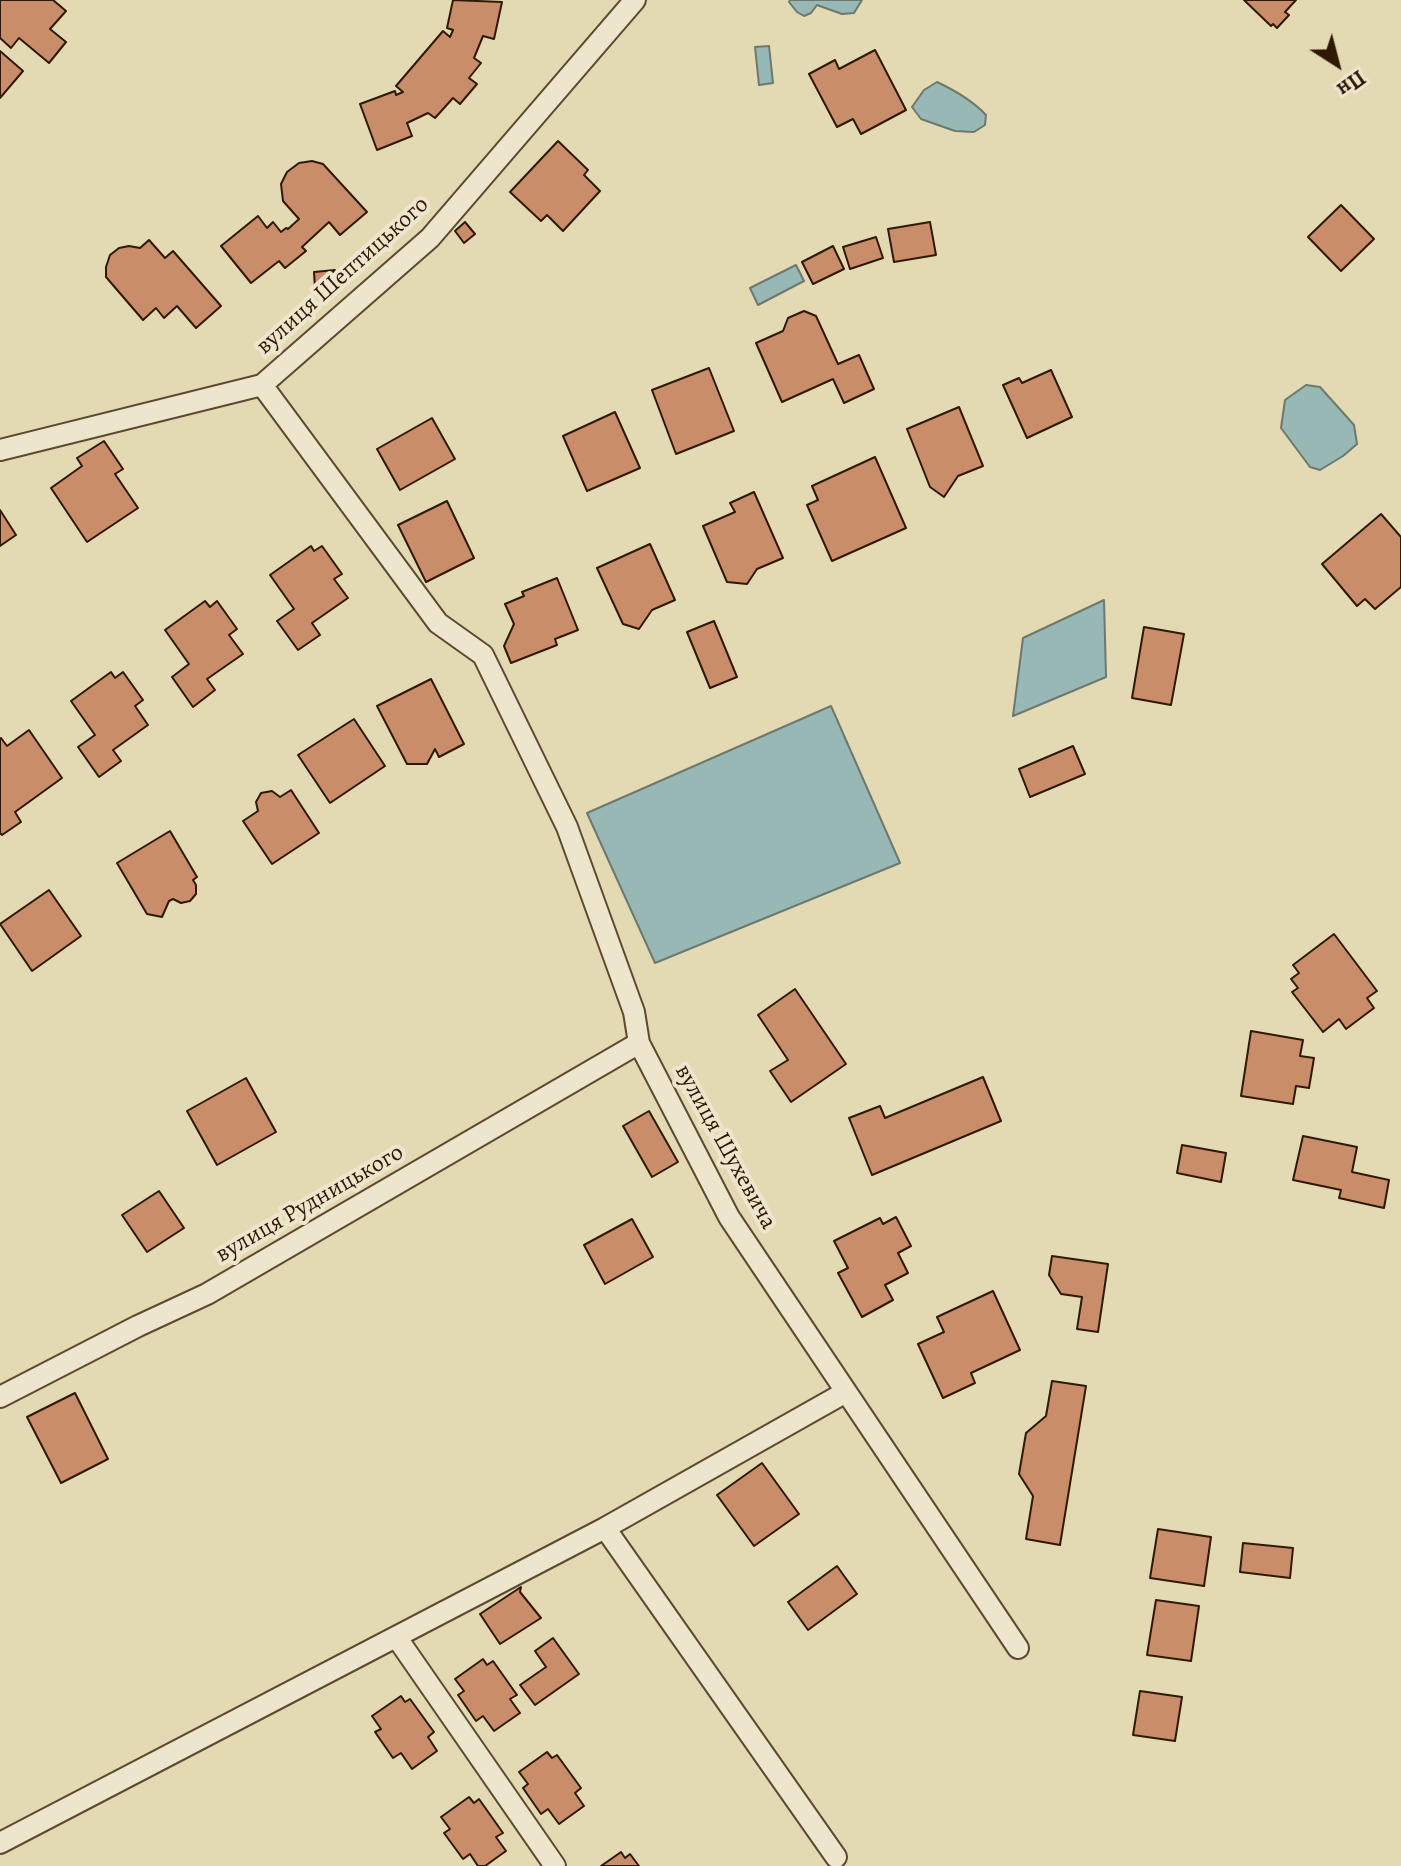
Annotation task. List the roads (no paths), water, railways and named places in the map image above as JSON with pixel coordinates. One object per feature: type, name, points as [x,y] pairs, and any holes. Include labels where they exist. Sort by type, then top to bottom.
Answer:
[{"type":"street","name":"вулиця Шептицького","points":[[0,450],[262,385],[430,238],[635,0]]},
{"type":"street","name":"вулиця Шухевича","points":[[262,385],[438,623],[483,655],[567,827],[634,1012],[639,1043],[729,1217],[1018,1648]]},
{"type":"street","name":"вулиця Рудницького","points":[[0,1397],[207,1294],[639,1043]]},
{"type":"street","points":[[0,1843],[605,1528],[846,1392]]},
{"type":"street","points":[[605,1528],[836,1857]]},
{"type":"street","points":[[397,1638],[555,1866]]},
{"type":"water","points":[[790,0],[862,0],[854,13],[842,14],[817,5],[804,16],[797,12]]},
{"type":"water","points":[[769,46],[773,83],[759,85],[755,47]]},
{"type":"water","points":[[937,82],[981,110],[986,115],[985,125],[974,132],[955,131],[921,119],[912,107],[924,90]]},
{"type":"water","points":[[796,265],[804,281],[758,305],[750,288]]},
{"type":"water","points":[[1306,385],[1320,387],[1354,425],[1357,444],[1320,470],[1310,467],[1281,428],[1285,400]]},
{"type":"water","points":[[1104,600],[1106,677],[1013,716],[1023,638]]},
{"type":"water","points":[[831,706],[900,863],[655,963],[587,813]]}]
